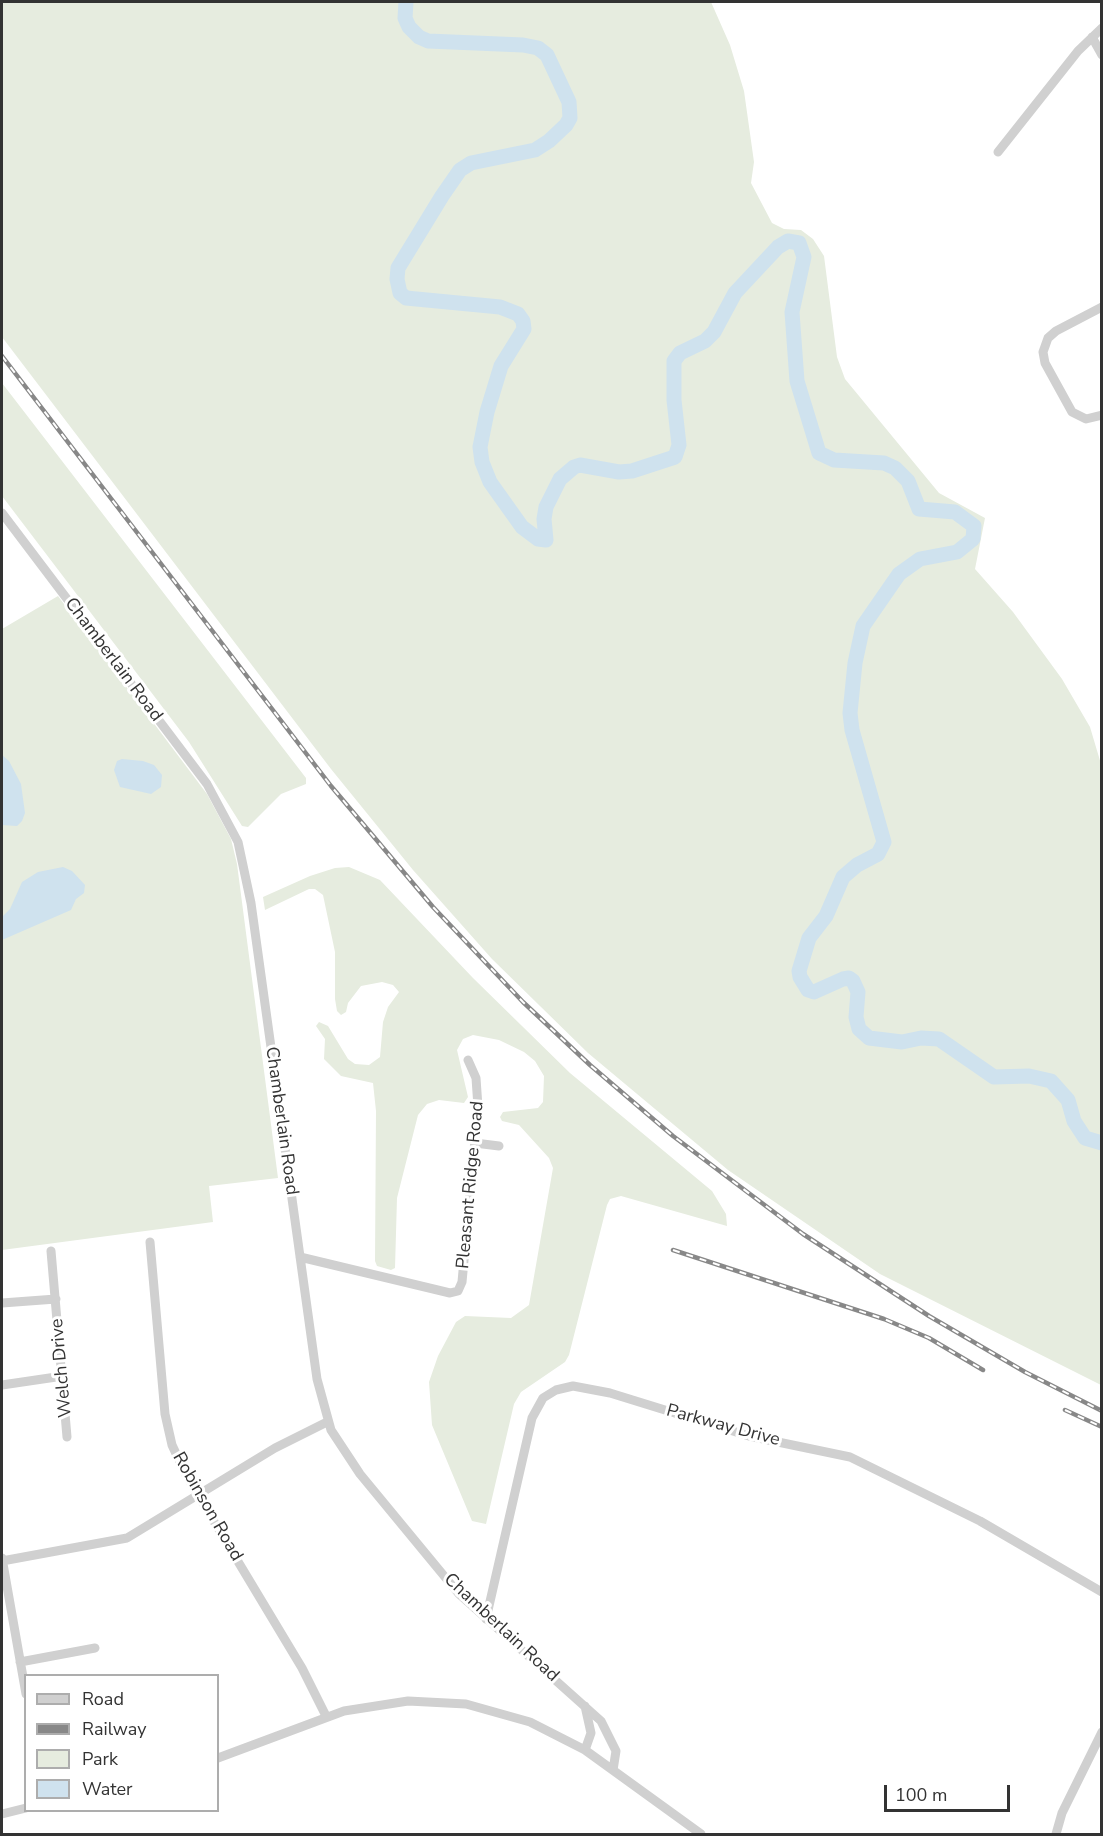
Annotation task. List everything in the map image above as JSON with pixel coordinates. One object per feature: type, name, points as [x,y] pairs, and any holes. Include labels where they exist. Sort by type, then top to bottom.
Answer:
[{"type":"street","points":[[998,152],[1078,51],[1101,28]]},
{"type":"street","points":[[1092,37],[1101,55]]},
{"type":"street","points":[[1101,307],[1056,331],[1048,338],[1042,352],[1045,363],[1072,412],[1086,419],[1101,415]]},
{"type":"street","name":"Chamberlain Road","points":[[2,513],[207,784],[238,842],[251,903],[317,1379],[327,1422],[348,1458],[413,1541],[459,1594],[601,1721],[617,1755],[613,1770]]},
{"type":"street","name":"Pleasant Ridge Road","points":[[300,1257],[445,1292],[458,1291],[462,1282],[478,1092],[468,1060]]},
{"type":"street","points":[[475,1143],[499,1146]]},
{"type":"street","name":"Robinson Road","points":[[150,1242],[167,1430],[178,1460],[302,1668],[326,1716]]},
{"type":"street","name":"Welch Drive","points":[[51,1251],[67,1437]]},
{"type":"street","name":"Welch Drive","points":[[2,1303],[56,1299]]},
{"type":"street","points":[[2,1385],[63,1376]]},
{"type":"street","name":"Parkway Drive","points":[[486,1618],[534,1411],[550,1393],[573,1386],[610,1393],[749,1436],[850,1457],[980,1521],[1101,1592]]},
{"type":"street","points":[[24,1683],[2,1560],[120,1540],[199,1496],[275,1448],[327,1422]]},
{"type":"street","points":[[20,1662],[95,1648]]},
{"type":"street","points":[[219,1758],[326,1716],[394,1702],[432,1701],[466,1704],[530,1722],[585,1750],[701,1834]]},
{"type":"street","points":[[584,1704],[591,1733],[585,1750]]},
{"type":"street","points":[[1056,1834],[1062,1813],[1101,1732]]},
{"type":"street","points":[[2,1814],[24,1808]]},
{"type":"green space","points":[[2,2],[711,2],[730,45],[744,91],[754,162],[751,183],[772,223],[784,229],[801,230],[813,239],[824,256],[837,357],[845,379],[939,493],[985,518],[975,569],[1013,612],[1062,679],[1090,727],[1101,764],[1101,1385],[880,1274],[728,1170],[588,1053],[492,959],[413,870],[331,769],[2,337]]},
{"type":"green space","points":[[2,383],[306,778],[306,784],[281,794],[248,827],[242,826],[189,742],[2,496]]},
{"type":"green space","points":[[58,596],[207,794],[231,839],[237,864],[278,1178],[209,1186],[213,1222],[2,1250],[2,629]]},
{"type":"green space","points":[[349,867],[380,880],[473,978],[570,1073],[712,1191],[726,1214],[727,1226],[621,1196],[610,1199],[569,1355],[565,1362],[521,1392],[514,1404],[486,1524],[472,1521],[432,1425],[429,1382],[438,1356],[456,1322],[465,1316],[511,1318],[529,1305],[553,1168],[549,1158],[519,1125],[502,1121],[500,1117],[503,1112],[538,1108],[543,1102],[544,1076],[535,1061],[524,1052],[499,1040],[473,1035],[463,1039],[457,1050],[468,1097],[464,1103],[439,1100],[427,1104],[418,1115],[397,1198],[395,1268],[391,1270],[377,1266],[375,1261],[376,1111],[373,1083],[341,1076],[324,1059],[325,1039],[316,1026],[319,1022],[328,1026],[348,1059],[355,1064],[369,1065],[380,1057],[383,1022],[388,1007],[399,992],[393,985],[382,982],[361,986],[348,1003],[346,1012],[341,1015],[337,1011],[335,999],[335,952],[323,895],[315,889],[309,889],[265,910],[263,897],[310,876],[335,868]]},
{"type":"water","points":[[2,755],[9,761],[21,784],[25,813],[17,826],[2,825]]},
{"type":"water","points":[[122,759],[143,761],[154,765],[162,775],[161,787],[151,794],[120,787],[114,770],[117,761]]},
{"type":"water","points":[[63,867],[72,871],[85,885],[84,893],[76,899],[71,910],[2,940],[2,917],[10,909],[22,882],[38,872]]},
{"type":"waterway","points":[[406,2],[405,18],[409,27],[419,37],[428,41],[523,45],[538,48],[547,55],[569,102],[570,118],[566,125],[535,150],[471,163],[460,170],[398,268],[397,279],[400,293],[406,298],[500,307],[518,314],[523,321],[524,329],[501,366],[487,412],[480,447],[482,462],[490,482],[522,527],[538,539],[546,540],[544,519],[546,507],[560,479],[574,467],[580,465],[619,472],[632,471],[675,457],[679,445],[674,400],[674,361],[680,353],[705,341],[714,332],[735,293],[778,247],[788,241],[799,243],[804,257],[792,312],[797,381],[819,453],[834,460],[884,463],[895,468],[908,481],[919,509],[955,512],[974,526],[973,539],[957,552],[920,559],[899,574],[863,626],[855,663],[850,713],[852,730],[884,842],[878,854],[857,865],[843,877],[826,916],[809,938],[799,971],[800,977],[808,990],[814,992],[843,979],[849,978],[853,981],[858,992],[856,1017],[859,1029],[869,1038],[902,1042],[921,1038],[939,1039],[994,1077],[1029,1076],[1051,1081],[1068,1100],[1074,1121],[1085,1138],[1102,1143]]},
{"type":"railway","points":[[2,356],[331,786],[433,907],[523,1002],[590,1065],[673,1136],[803,1234],[929,1316],[1025,1372],[1102,1411]]},
{"type":"railway","points":[[673,1250],[884,1319],[929,1338],[983,1370]]},
{"type":"railway","points":[[1065,1410],[1102,1427]]}]
